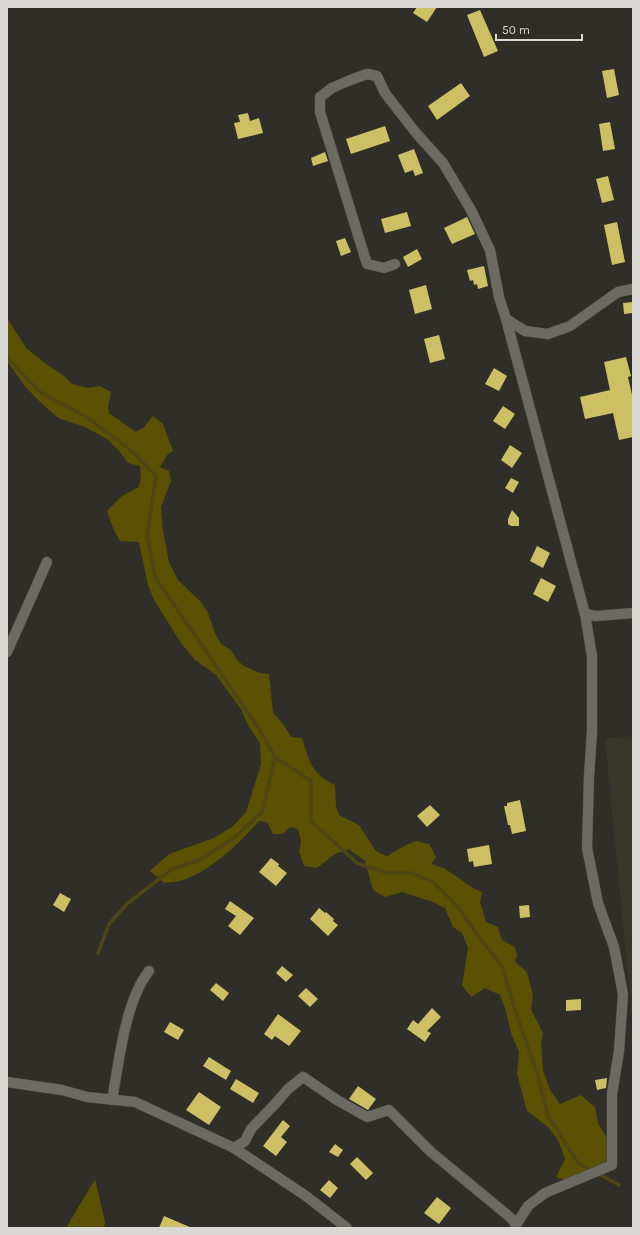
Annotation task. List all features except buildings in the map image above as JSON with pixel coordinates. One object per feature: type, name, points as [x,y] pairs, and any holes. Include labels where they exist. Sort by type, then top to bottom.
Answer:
[{"type":"street","points":[[234,1148],[245,1141],[251,1129],[288,1089],[303,1076],[337,1100],[367,1117],[389,1110],[431,1152],[511,1218],[516,1225],[528,1206],[545,1193],[612,1165],[612,1094],[619,1050],[623,994],[614,947],[598,903],[587,848],[592,731],[592,656],[585,614],[499,297],[490,250],[471,210],[442,163],[416,133],[385,93],[377,76],[367,74],[332,88],[320,96],[320,112],[367,264],[384,268],[395,264]]},
{"type":"street","points":[[506,319],[526,331],[548,334],[570,326],[618,292],[633,289]]},
{"type":"street","points":[[7,652],[47,562]]},
{"type":"street","points":[[585,614],[596,616],[633,612]]},
{"type":"street","points":[[112,1100],[126,1026],[140,982],[149,971]]},
{"type":"street","points":[[7,1082],[62,1090],[87,1097],[135,1102],[234,1148],[306,1196],[347,1228]]},
{"type":"shaded area","points":[[7,318],[26,348],[63,375],[72,384],[88,388],[100,386],[111,392],[108,407],[109,413],[136,432],[144,427],[153,416],[163,424],[173,451],[168,454],[160,467],[169,471],[171,481],[161,507],[163,531],[169,562],[178,580],[201,602],[208,613],[215,633],[221,644],[232,651],[237,660],[244,666],[260,673],[269,674],[273,713],[284,725],[291,737],[302,738],[312,766],[327,781],[335,785],[336,806],[339,815],[359,825],[376,851],[387,856],[408,844],[417,841],[429,844],[436,857],[431,864],[444,868],[473,888],[482,892],[480,902],[486,922],[498,927],[502,940],[515,947],[517,955],[515,962],[527,972],[533,995],[531,1009],[543,1033],[541,1043],[543,1070],[550,1090],[560,1104],[581,1095],[595,1107],[598,1123],[607,1138],[607,1160],[589,1173],[583,1177],[571,1180],[556,1177],[565,1159],[558,1140],[548,1127],[527,1111],[517,1074],[519,1052],[512,1036],[500,995],[485,988],[471,997],[462,985],[468,948],[462,933],[453,927],[445,908],[433,902],[402,892],[385,897],[373,890],[365,861],[349,849],[335,854],[317,868],[304,866],[299,851],[301,842],[298,829],[290,827],[283,834],[273,834],[267,822],[259,821],[242,839],[215,863],[205,870],[181,881],[164,883],[150,871],[169,854],[214,838],[233,826],[246,812],[261,764],[260,743],[249,727],[241,709],[216,675],[195,660],[181,643],[154,600],[148,585],[139,542],[120,541],[113,528],[107,511],[122,496],[139,487],[141,477],[140,466],[128,463],[120,452],[107,439],[85,427],[58,418],[24,385],[7,361]]},
{"type":"shaded area","points":[[633,736],[633,1028],[605,739]]},
{"type":"shaded area","points":[[95,1179],[105,1222],[104,1228],[66,1228]]},
{"type":"waterway","points":[[7,358],[40,392],[88,418],[133,452],[156,476],[147,536],[155,577],[259,729],[275,757],[311,781],[311,821],[357,863],[387,873],[412,873],[433,882],[459,908],[478,936],[502,966],[515,1010],[537,1073],[548,1116],[578,1163],[619,1185]]},
{"type":"waterway","points":[[98,953],[109,924],[128,903],[172,869],[199,860],[234,838],[262,812],[275,757]]}]
